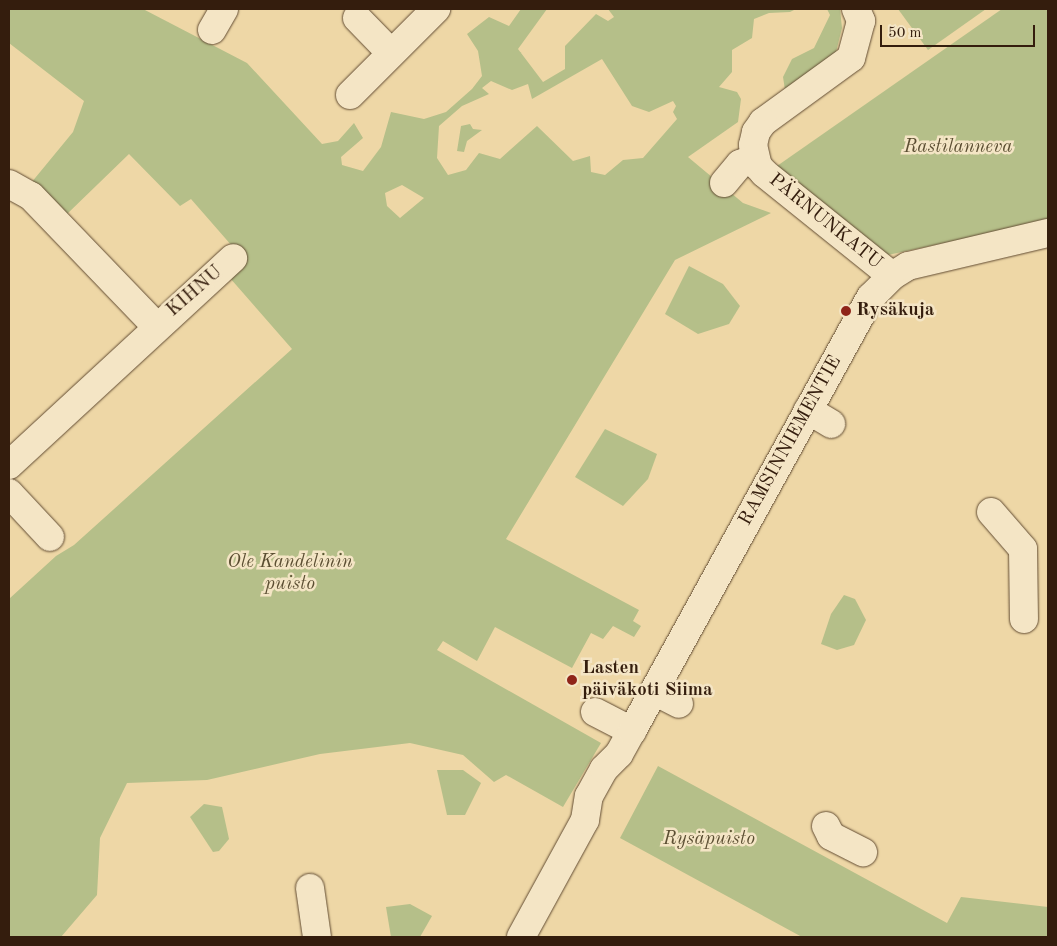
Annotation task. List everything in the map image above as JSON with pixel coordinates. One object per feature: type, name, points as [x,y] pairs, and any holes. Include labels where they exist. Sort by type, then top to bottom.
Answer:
[{"type":"street","points":[[350,95],[436,9]]},
{"type":"street","name":"PÄRNUNKATU","points":[[859,10],[859,31],[851,58],[763,122],[756,132],[755,158],[764,173],[892,276]]},
{"type":"street","points":[[357,18],[391,53]]},
{"type":"street","points":[[724,183],[740,164],[755,158]]},
{"type":"street","points":[[9,184],[31,196],[156,326]]},
{"type":"street","name":"RAMSINNIEMENTIE","points":[[521,937],[585,820],[605,802],[618,777],[626,743],[654,691],[670,649],[808,410],[862,309],[892,276],[924,260],[1048,233]]},
{"type":"street","name":"KIHNU","points":[[9,465],[156,326],[233,258]]},
{"type":"street","points":[[808,410],[831,424]]},
{"type":"street","points":[[9,493],[50,537]]},
{"type":"street","points":[[991,512],[1023,549],[1024,619]]},
{"type":"street","points":[[654,691],[679,704]]},
{"type":"street","points":[[595,712],[626,743]]},
{"type":"street","points":[[826,826],[831,836],[863,852]]},
{"type":"street","points":[[310,888],[318,937]]},
{"type":"green space","name":"Ole Kandelinin puisto","points":[[9,9],[143,9],[247,63],[322,144],[338,141],[354,123],[363,138],[341,157],[342,165],[363,171],[381,147],[391,112],[424,119],[446,112],[472,89],[482,76],[478,51],[467,34],[489,17],[509,26],[521,9],[547,9],[518,49],[543,82],[565,69],[565,46],[596,14],[608,21],[614,17],[608,9],[796,9],[790,12],[769,13],[754,19],[752,38],[732,50],[732,72],[719,87],[737,92],[741,99],[738,122],[688,157],[743,203],[771,213],[675,260],[506,539],[639,610],[633,621],[641,626],[634,637],[613,626],[603,639],[591,633],[572,668],[495,627],[477,661],[443,641],[437,650],[601,743],[563,807],[506,775],[494,782],[463,755],[410,743],[320,754],[207,780],[127,783],[100,838],[97,895],[61,937],[9,937],[9,599],[56,556],[74,545],[292,349],[230,278],[232,246],[191,199],[180,206],[129,154],[66,215],[31,183],[73,132],[84,101],[9,43]],"holes":[[[602,59],[632,106],[649,112],[673,101],[676,106],[673,112],[677,119],[643,158],[623,160],[605,175],[591,172],[590,156],[573,161],[537,126],[500,159],[479,153],[466,170],[448,175],[437,158],[439,126],[462,106],[489,94],[482,88],[491,81],[512,90],[528,84],[532,99]],[[402,185],[424,198],[400,218],[387,206],[385,193]]]},
{"type":"green space","points":[[827,9],[840,9],[842,28],[836,52],[785,90],[783,77],[792,59],[814,48],[830,15]]},
{"type":"green space","points":[[898,9],[986,9],[928,50]]},
{"type":"green space","name":"Rastilanneva","points":[[1002,9],[1048,9],[1048,221],[883,256],[777,166]]},
{"type":"green space","points":[[470,124],[473,129],[482,130],[467,141],[464,152],[457,151],[461,126]]},
{"type":"green space","points":[[689,266],[723,284],[740,306],[729,324],[698,334],[665,314]]},
{"type":"green space","points":[[605,429],[657,454],[648,479],[623,506],[575,477]]},
{"type":"green space","points":[[844,595],[855,599],[866,620],[854,645],[837,650],[821,644],[831,614]]},
{"type":"green space","name":"Rysäpuisto","points":[[658,766],[947,923],[961,897],[1048,907],[1048,937],[802,937],[620,838]]},
{"type":"green space","points":[[437,770],[463,770],[481,783],[465,815],[447,815]]},
{"type":"green space","points":[[204,804],[222,807],[229,839],[219,851],[213,852],[190,817]]},
{"type":"green space","points":[[410,904],[432,916],[420,937],[391,937],[386,907]]},
{"type":"place","name":"Rysäkuja","points":[[846,311]]},
{"type":"place","name":"Lasten päiväkoti Siima","points":[[572,680]]}]
